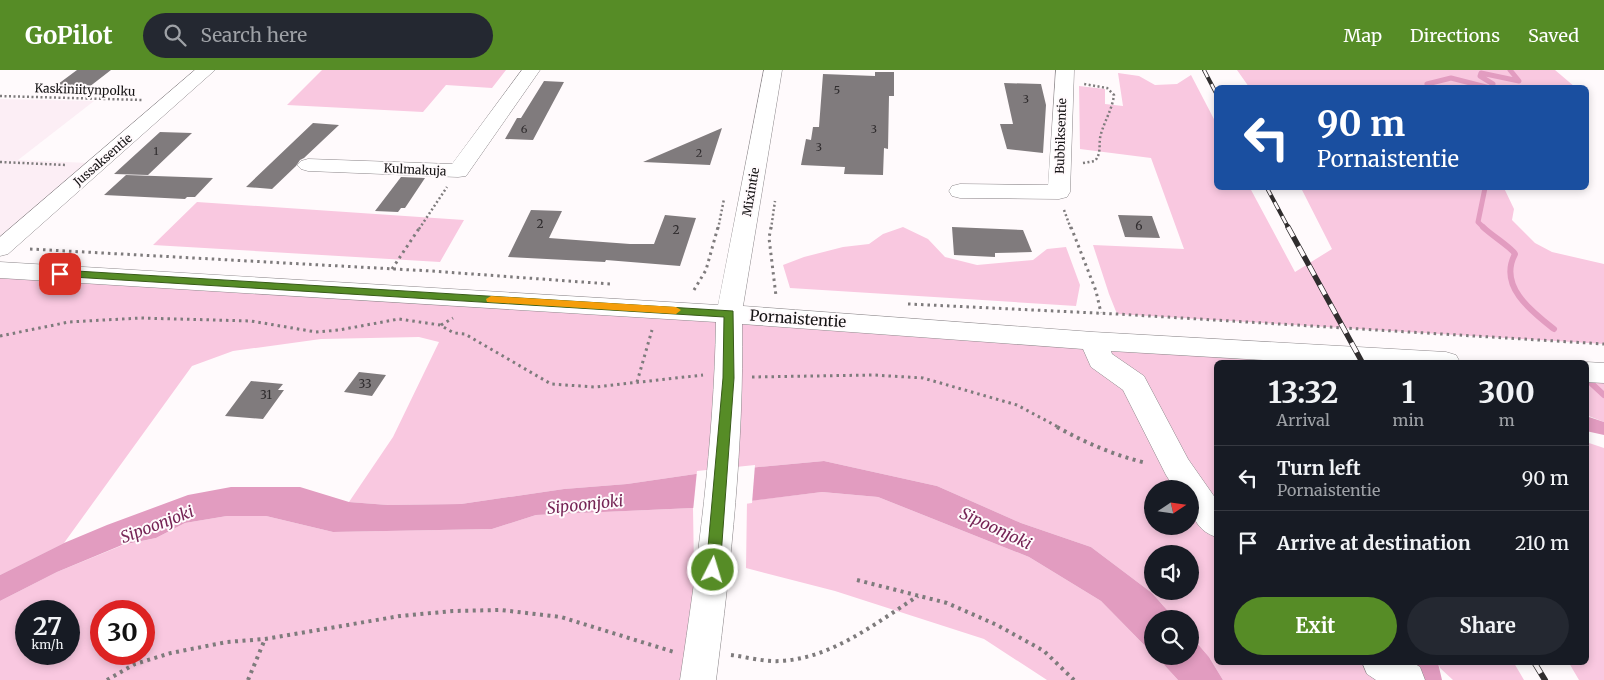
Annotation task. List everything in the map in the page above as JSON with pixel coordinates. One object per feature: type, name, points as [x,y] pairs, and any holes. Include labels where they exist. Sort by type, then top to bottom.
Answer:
[{"type":"street","name":"Jussaksentie","points":[[1,256],[96,166],[206,70]]},
{"type":"street","name":"Kulmakuja","points":[[308,165],[458,172],[531,70]]},
{"type":"street","name":"Mixintie","points":[[689,667],[713,570],[725,439],[731,303],[773,70]]},
{"type":"street","name":"Bubbiksentie","points":[[960,191],[1059,192],[1064,76]]},
{"type":"street","name":"Pornaistentie","points":[[1,256],[731,303],[1093,341],[1412,360]]},
{"type":"street","points":[[1093,341],[1101,360],[1134,383],[1177,467],[1214,521]]},
{"type":"street","points":[[1589,372],[1604,373]]},
{"type":"path","points":[[1060,160],[1078,163],[1095,161],[1100,155],[1098,141],[1101,130],[1114,106],[1114,95],[1107,88],[1064,76]]},
{"type":"path","name":"Kaskiniitynpolku","points":[[0,96],[170,101]]},
{"type":"path","points":[[0,162],[96,166]]},
{"type":"path","points":[[391,269],[450,184]]},
{"type":"path","points":[[1059,192],[1096,291],[1101,313]]},
{"type":"path","points":[[775,197],[769,238],[776,297]]},
{"type":"path","points":[[1,256],[391,269],[618,285]]},
{"type":"path","points":[[685,290],[731,303],[785,297]]},
{"type":"path","points":[[902,304],[1101,313],[1604,344]]},
{"type":"path","points":[[0,336],[69,322],[106,319],[251,321],[316,332],[399,319],[440,325],[454,333],[465,334],[551,384],[595,387],[709,374],[729,378],[874,375],[923,378],[1017,405],[1086,442],[1123,457],[1160,466],[1177,467]]},
{"type":"path","points":[[637,382],[653,328]]},
{"type":"path","points":[[857,580],[947,603],[997,625],[1044,651],[1074,680]]},
{"type":"path","points":[[728,654],[780,661],[812,656],[847,639],[919,596]]},
{"type":"path","points":[[107,680],[135,664],[171,652],[227,642],[265,639],[400,616],[453,611],[501,610],[561,617],[617,636],[689,667]]},
{"type":"path","points":[[248,680],[265,639]]},
{"type":"shaded area","points":[[322,70],[506,70],[492,88],[446,85],[423,112],[287,105]]},
{"type":"shaded area","points":[[1237,70],[1555,70],[1573,85],[1248,85]]},
{"type":"shaded area","points":[[1118,73],[1139,76],[1155,85],[1177,84],[1191,75],[1214,119],[1214,190],[1251,190],[1295,272],[1332,249],[1302,190],[1505,190],[1514,209],[1512,220],[1535,243],[1552,252],[1604,264],[1604,344],[1117,314],[1093,245],[1184,249],[1151,158],[1080,149],[1079,86],[1105,89],[1105,104],[1123,106]]},
{"type":"shaded area","points":[[0,99],[94,101],[18,160],[89,163],[0,246]]},
{"type":"shaded area","points":[[197,202],[464,220],[440,262],[153,245]]},
{"type":"shaded area","points":[[903,227],[928,239],[945,257],[977,265],[1033,260],[1047,249],[1066,247],[1080,285],[1076,306],[790,288],[783,265],[804,257],[843,247],[869,244],[883,234]]},
{"type":"shaded area","points":[[0,270],[1415,360],[1214,360],[1214,665],[1399,665],[1402,680],[1223,680],[1209,657],[1199,645],[1199,610],[1167,610],[1158,600],[1199,600],[1199,545],[1144,545],[1144,587],[1091,547],[1021,523],[937,486],[824,461],[716,471],[627,484],[564,489],[461,504],[388,505],[349,502],[393,437],[439,342],[419,337],[321,339],[233,351],[192,366],[64,543],[0,575]]},
{"type":"shaded area","points":[[1589,372],[1604,373],[1604,422],[1589,416]]},
{"type":"shaded area","points":[[1589,443],[1604,448],[1604,680],[1579,680],[1570,665],[1589,665]]},
{"type":"shaded area","points":[[822,492],[878,497],[1029,557],[1101,601],[1144,645],[1144,665],[1164,665],[1178,680],[1047,680],[984,639],[835,591],[746,568],[747,501]]},
{"type":"shaded area","points":[[693,508],[694,570],[701,659],[698,680],[0,680],[0,601],[57,572],[123,545],[156,538],[185,523],[227,516],[266,516],[333,532],[492,529],[536,515]]},
{"type":"shaded area","points":[[1439,665],[1515,665],[1524,680],[1453,680]]},
{"type":"water","points":[[1589,417],[1604,422],[1604,435],[1589,432]]},
{"type":"water","name":"Sipoonjoki","points":[[824,461],[937,486],[1021,523],[1091,547],[1144,587],[1144,600],[1158,600],[1167,610],[1144,610],[1144,645],[1101,601],[1029,557],[878,497],[822,492],[693,508],[536,515],[492,529],[333,532],[266,516],[227,516],[185,523],[156,538],[122,545],[57,572],[0,601],[0,575],[64,543],[188,495],[231,487],[300,487],[349,502],[388,505],[461,504],[564,489],[627,484],[716,471]]},
{"type":"water","points":[[1199,645],[1209,657],[1223,680],[1178,680],[1164,665],[1199,665]]},
{"type":"water","points":[[1399,665],[1438,665],[1442,680],[1403,680]]},
{"type":"pier","points":[[755,465],[752,503],[693,511],[697,471]]},
{"type":"building","points":[[77,70],[111,70],[80,94],[46,93]]},
{"type":"building","points":[[875,72],[894,72],[894,96],[889,96],[888,149],[884,148],[883,175],[844,174],[845,167],[801,165],[806,139],[811,140],[813,127],[819,127],[823,74],[875,76]]},
{"type":"building","points":[[544,81],[564,82],[533,140],[505,139],[517,118],[521,118]]},
{"type":"building","points":[[1004,83],[1041,84],[1046,105],[1043,153],[1007,149],[1000,124],[1013,124]]},
{"type":"building","points":[[313,123],[339,125],[300,160],[272,189],[246,187]]},
{"type":"building","points":[[722,128],[710,165],[643,162]]},
{"type":"building","points":[[160,132],[192,133],[148,175],[114,174]]},
{"type":"building","points":[[126,175],[213,178],[195,197],[187,197],[185,199],[104,195]]},
{"type":"building","points":[[401,177],[425,178],[405,208],[401,208],[398,212],[375,211]]},
{"type":"building","points":[[531,210],[562,211],[549,238],[630,244],[654,244],[665,215],[696,218],[680,266],[606,260],[605,262],[508,257]]},
{"type":"building","points":[[1118,215],[1152,216],[1160,238],[1125,237]]},
{"type":"building","points":[[952,227],[1023,230],[1032,252],[995,253],[995,257],[954,255]]},
{"type":"building","points":[[359,372],[386,375],[372,396],[344,392]]},
{"type":"building","points":[[251,381],[283,384],[278,390],[284,390],[263,419],[225,416]]},
{"type":"waterway","points":[[1492,85],[1480,76],[1481,73],[1519,81],[1510,70]]},
{"type":"waterway","points":[[1428,85],[1451,78],[1478,85]]},
{"type":"waterway","points":[[1483,227],[1478,222],[1485,190]]},
{"type":"waterway","points":[[1483,227],[1515,254],[1511,266],[1511,277],[1514,287],[1527,306],[1554,329]]},
{"type":"waterway","points":[[1591,383],[1604,395]]},
{"type":"railway","points":[[1204,70],[1214,89]]},
{"type":"railway","points":[[1268,190],[1289,229]]},
{"type":"railway","points":[[1288,227],[1361,360]]},
{"type":"railway","points":[[1536,665],[1545,680]]},
{"type":"slow traffic","points":[[491,299],[676,310]]},
{"type":"route","points":[[60,274],[729,314],[729,378],[713,570]]}]
